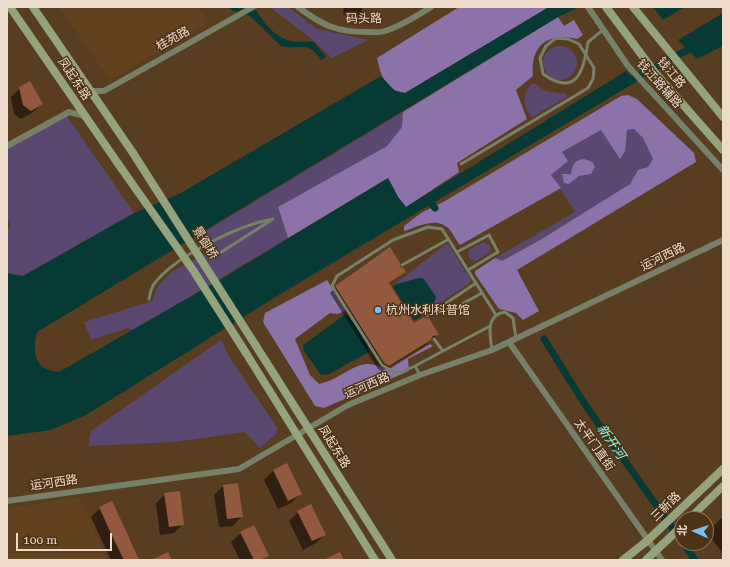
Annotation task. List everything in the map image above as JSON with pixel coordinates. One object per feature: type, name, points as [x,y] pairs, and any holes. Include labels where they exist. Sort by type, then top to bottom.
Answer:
[{"type":"main road","name":"凤起东路","points":[[33,7],[133,153]]},
{"type":"main road","name":"钱江路","points":[[606,7],[666,85],[723,150]]},
{"type":"main road","name":"钱江路","points":[[633,7],[723,117]]},
{"type":"main road","name":"凤起东路","points":[[11,8],[118,164]]},
{"type":"main road","name":"景御桥","points":[[133,153],[256,346]]},
{"type":"main road","name":"景御桥","points":[[118,164],[193,270],[246,353]]},
{"type":"main road","name":"凤起东路","points":[[256,346],[392,560]]},
{"type":"main road","name":"凤起东路","points":[[246,353],[375,560]]},
{"type":"main road","name":"三新路","points":[[623,560],[648,541],[723,469]]},
{"type":"main road","name":"三新路","points":[[697,511],[723,486]]},
{"type":"main road","name":"三新路","points":[[646,560],[674,534]]},
{"type":"street","name":"码头路","points":[[298,7],[314,19],[336,30],[383,32],[411,19],[431,7]]},
{"type":"street","name":"钱江路辅路","points":[[588,7],[628,66],[723,170]]},
{"type":"street","name":"桂苑路","points":[[90,91],[104,91],[252,8]]},
{"type":"street","points":[[101,106],[104,91]]},
{"type":"street","points":[[69,112],[73,97]]},
{"type":"street","points":[[7,146],[69,112],[85,116]]},
{"type":"street","name":"运河西路","points":[[7,501],[239,469],[348,405],[420,375],[492,350],[723,240]]},
{"type":"street","name":"太平门直街","points":[[509,342],[662,560]]},
{"type":"lane","points":[[461,164],[588,88],[593,79],[594,68],[579,44],[568,39],[556,38],[546,46],[540,58],[543,74],[554,82],[568,82],[580,76],[585,65],[588,42],[603,30]]},
{"type":"lane","points":[[149,299],[154,285],[168,270],[209,242],[260,221],[273,219],[212,258]]},
{"type":"lane","points":[[490,326],[397,374],[382,365],[332,286],[337,276],[393,240],[428,227],[442,229],[496,315]]},
{"type":"lane","points":[[457,252],[489,235],[498,252],[468,270]]},
{"type":"lane","points":[[402,266],[449,239]]},
{"type":"lane","points":[[428,316],[476,283]]},
{"type":"lane","points":[[453,309],[482,292]]},
{"type":"lane","points":[[492,350],[490,326],[496,315],[505,312],[513,318],[516,339]]},
{"type":"lane","points":[[434,339],[443,351]]},
{"type":"lane","points":[[415,366],[420,375]]},
{"type":"shaded area","points":[[59,7],[197,7],[210,22],[110,80]]},
{"type":"shaded area","points":[[270,7],[288,7],[317,29],[368,40],[332,58],[313,40]]},
{"type":"shaded area","points":[[459,7],[549,7],[405,93],[393,89],[388,85],[382,76],[377,58]]},
{"type":"shaded area","points":[[558,17],[564,26],[574,20],[583,35],[577,39],[557,37],[550,39],[543,43],[538,49],[533,65],[533,76],[516,90],[527,119],[457,163],[459,172],[406,207],[398,197],[388,178],[288,238],[278,207],[387,146],[402,127],[403,112]]},
{"type":"shaded area","points":[[557,46],[563,46],[567,47],[574,53],[577,63],[576,70],[570,77],[563,80],[557,80],[553,79],[546,73],[543,66],[543,60],[544,56],[550,49]]},
{"type":"shaded area","points":[[533,83],[546,91],[566,94],[567,97],[532,117],[525,104],[525,95],[529,86]]},
{"type":"shaded area","points":[[628,95],[637,99],[694,153],[696,162],[517,270],[539,311],[523,320],[516,313],[499,309],[475,274],[475,271],[495,258],[502,261],[540,240],[630,184],[638,170],[648,167],[653,159],[643,138],[634,129],[627,130],[625,151],[620,159],[601,130],[562,152],[568,161],[551,175],[561,188],[460,245],[449,229],[438,223],[427,224],[404,231],[404,226],[421,213],[445,201],[621,96]]},
{"type":"shaded area","points":[[64,112],[134,213],[23,276],[7,273],[7,229],[11,226],[7,218],[7,145]]},
{"type":"shaded area","points":[[403,112],[402,127],[387,146],[278,207],[288,238],[134,330],[128,328],[91,340],[84,322],[152,301],[158,286],[170,273],[212,250],[201,234]]},
{"type":"shaded area","points":[[634,129],[643,138],[653,159],[648,167],[638,170],[630,184],[540,240],[501,262],[495,258],[575,212],[551,175],[561,153],[601,130],[627,137],[627,130]]},
{"type":"shaded area","points":[[584,159],[592,162],[595,167],[591,174],[579,176],[569,184],[564,183],[562,174],[571,174],[574,164],[578,160]]},
{"type":"shaded area","points":[[484,242],[489,245],[491,249],[489,253],[476,261],[470,259],[468,254],[470,249]]},
{"type":"shaded area","points":[[446,244],[449,245],[471,280],[468,284],[415,320],[426,312],[422,278],[394,285]]},
{"type":"shaded area","points":[[327,280],[345,308],[345,311],[338,314],[330,313],[295,339],[310,375],[319,384],[331,380],[360,365],[369,364],[391,368],[430,344],[433,346],[408,359],[409,371],[324,408],[315,406],[263,322],[265,313]]},
{"type":"shaded area","points":[[221,340],[228,355],[278,429],[275,435],[260,448],[245,432],[174,442],[88,446],[91,431]]},
{"type":"shaded area","points":[[79,497],[108,560],[7,560],[7,508]]},
{"type":"water","points":[[228,7],[254,7],[264,22],[277,35],[291,41],[314,42],[326,57],[321,60],[312,50],[304,47],[281,46],[250,16],[232,10]]},
{"type":"water","points":[[549,7],[579,7],[558,17],[37,332],[35,340],[35,353],[40,364],[44,368],[51,371],[59,372],[223,278],[388,178],[398,197],[406,207],[626,71],[636,82],[282,293],[86,415],[51,430],[7,436],[7,273],[23,276],[134,213],[179,194],[381,76],[395,91],[405,93]]},
{"type":"water","points":[[653,7],[685,7],[663,20]]},
{"type":"water","points":[[723,13],[723,46],[697,59],[678,40]]},
{"type":"water","points":[[419,278],[424,279],[436,297],[428,311],[414,320],[393,287],[396,284]]},
{"type":"water","points":[[344,315],[351,320],[359,330],[369,352],[329,374],[321,375],[304,351],[303,345]]},
{"type":"building","points":[[30,81],[43,104],[31,111],[23,105],[19,87]]},
{"type":"building","name":"杭州水利科普馆","points":[[390,247],[400,263],[400,267],[406,272],[389,283],[414,323],[424,317],[426,319],[429,318],[439,335],[433,336],[431,340],[389,366],[384,363],[335,286]]},
{"type":"building","points":[[287,463],[302,494],[288,501],[273,470]]},
{"type":"building","points":[[238,483],[243,517],[227,519],[223,485]]},
{"type":"building","points":[[180,491],[184,525],[169,527],[164,493]]},
{"type":"building","points":[[112,501],[139,560],[124,560],[115,542],[99,507]]},
{"type":"building","points":[[311,504],[326,535],[312,541],[297,511]]},
{"type":"building","points":[[254,525],[269,556],[260,560],[254,560],[240,532]]},
{"type":"building","points":[[168,552],[172,560],[151,560]]},
{"type":"building","points":[[340,552],[344,560],[323,560]]},
{"type":"waterway","points":[[625,83],[695,46]]},
{"type":"waterway","name":"新开河","points":[[429,201],[435,208]]},
{"type":"waterway","name":"新开河","points":[[544,339],[584,403],[695,560]]},
{"type":"place","name":"杭州水利科普馆","points":[[378,310]]}]
